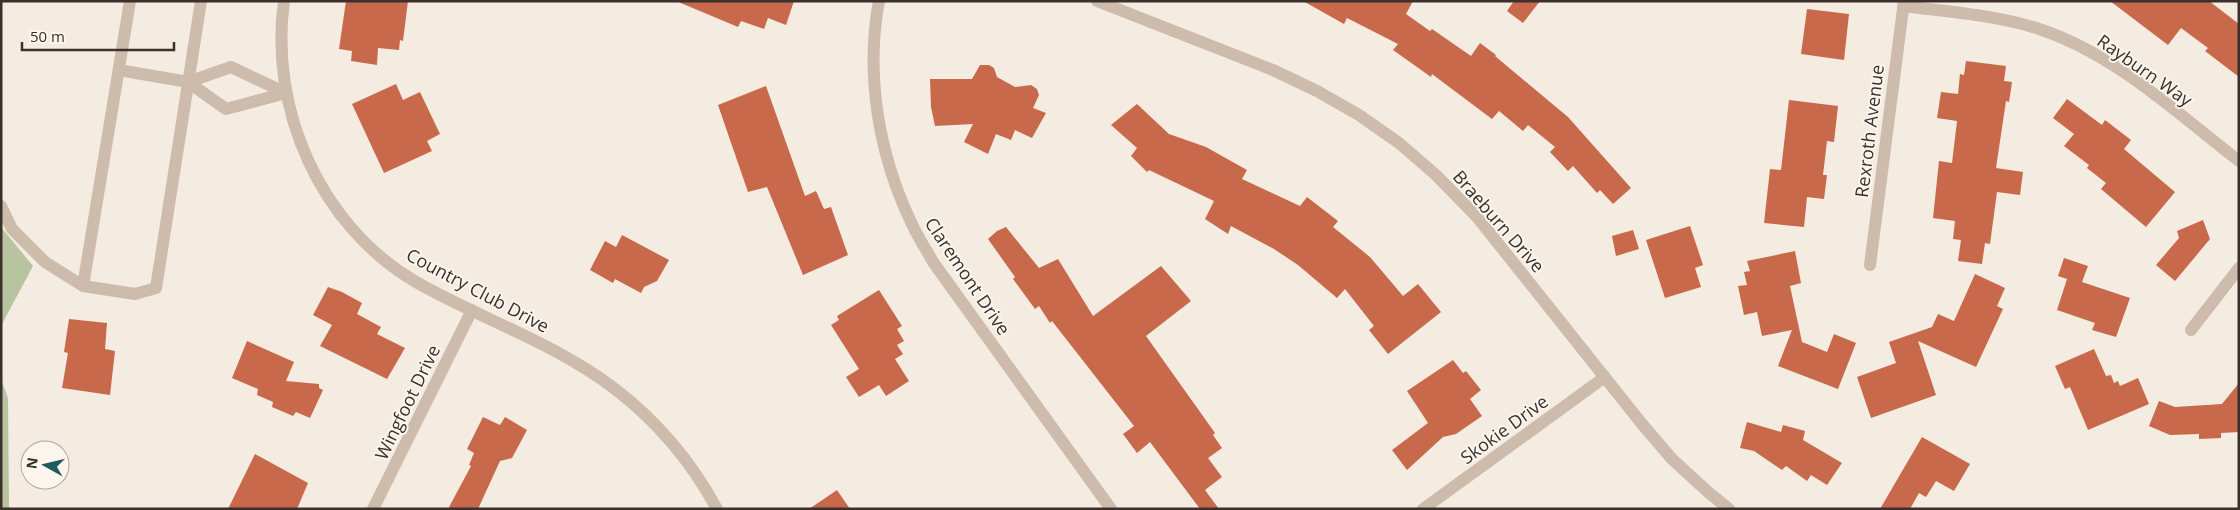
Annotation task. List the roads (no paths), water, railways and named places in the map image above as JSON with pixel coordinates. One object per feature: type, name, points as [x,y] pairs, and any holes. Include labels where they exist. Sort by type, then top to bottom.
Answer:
[{"type":"street","points":[[83,286],[130,1]]},
{"type":"street","points":[[1,206],[12,228],[46,262],[83,286],[135,294],[156,288],[201,1]]},
{"type":"street","name":"Country Club Drive","points":[[284,1],[281,54],[286,93],[296,131],[311,167],[325,192],[348,224],[379,255],[415,281],[556,352],[616,389],[650,419],[681,453],[707,490],[717,509]]},
{"type":"street","name":"Claremont Drive","points":[[879,1],[874,52],[875,91],[882,136],[894,180],[911,222],[933,262],[1111,509]]},
{"type":"street","name":"Braeburn Drive","points":[[1097,1],[1290,78],[1359,115],[1399,143],[1436,175],[1477,217],[1672,459],[1730,509]]},
{"type":"street","name":"Rayburn Way","points":[[1903,4],[2006,20],[2042,30],[2083,47],[2116,66],[2239,161]]},
{"type":"street","name":"Rexroth Avenue","points":[[1870,266],[1903,4]]},
{"type":"street","points":[[188,82],[231,67],[286,93]]},
{"type":"street","points":[[119,70],[188,82],[226,109],[286,93]]},
{"type":"street","points":[[2191,330],[2239,268]]},
{"type":"street","name":"Wingfoot Drive","points":[[373,509],[472,310]]},
{"type":"street","name":"Skokie Drive","points":[[1423,509],[1605,377]]}]
